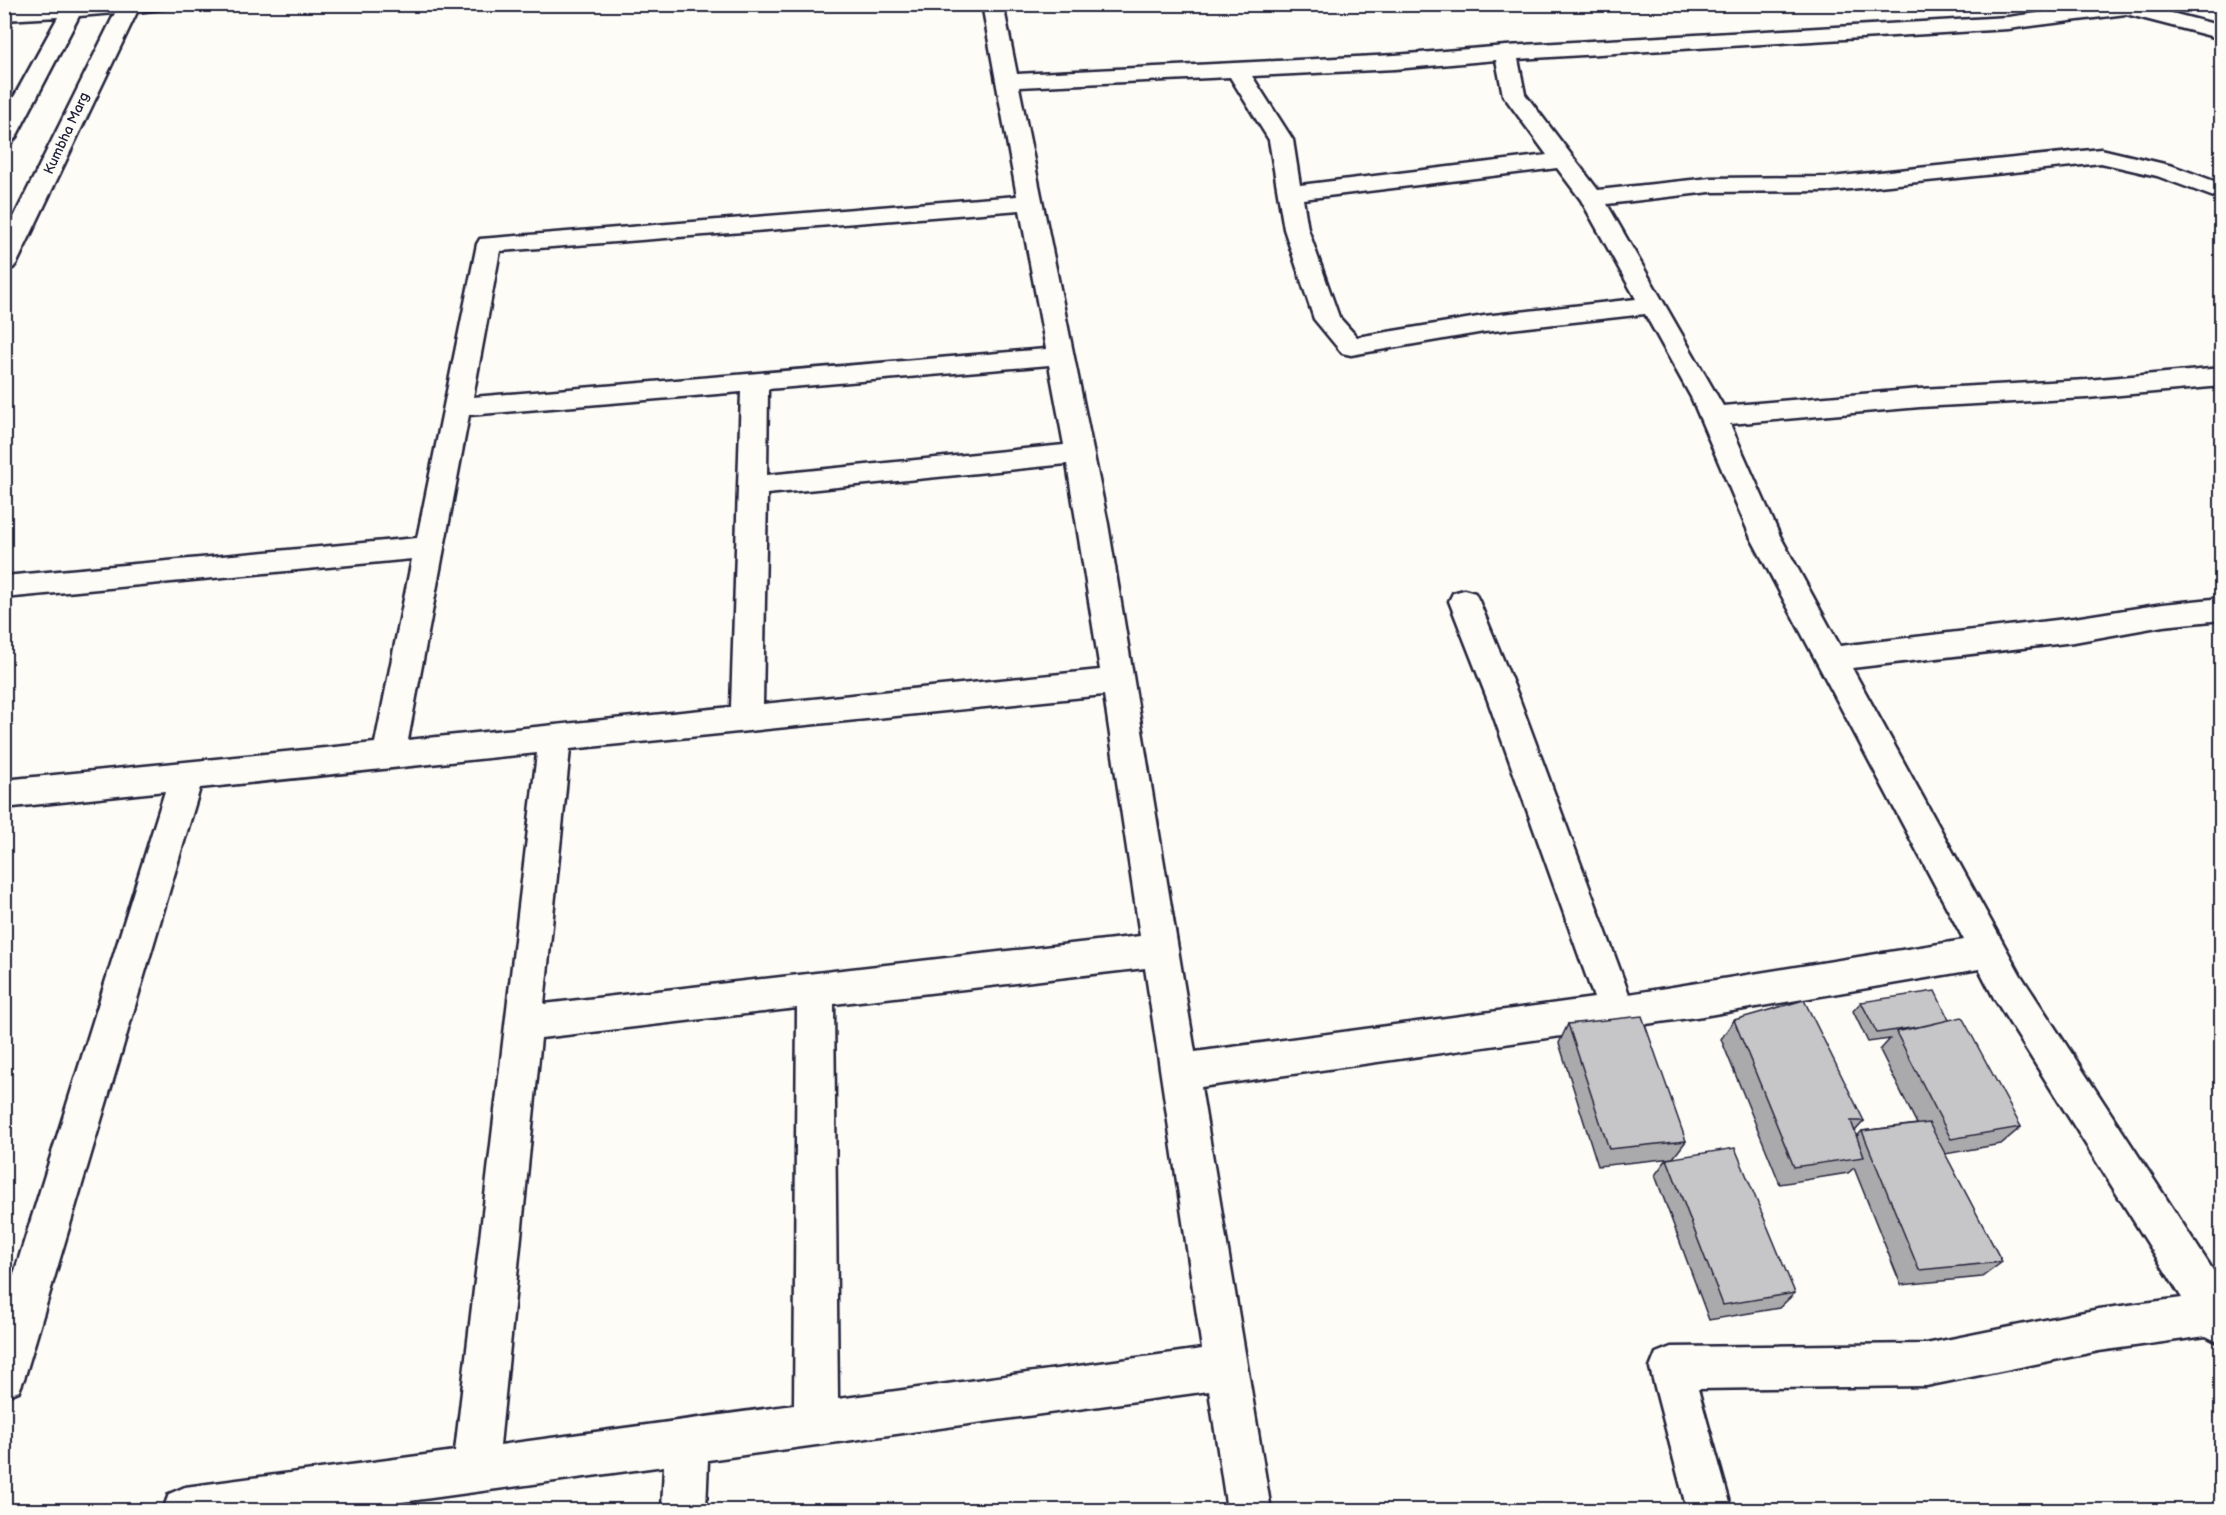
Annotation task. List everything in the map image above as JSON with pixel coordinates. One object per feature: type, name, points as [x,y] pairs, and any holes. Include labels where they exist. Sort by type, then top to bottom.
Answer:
[{"type":"street","points":[[4,14],[73,7],[162,4]]},
{"type":"street","points":[[992,4],[1029,202],[1094,524],[1249,1510]]},
{"type":"street","name":"Kumbha Marg","points":[[4,263],[129,6]]},
{"type":"street","points":[[4,137],[73,7]]},
{"type":"street","points":[[1006,81],[1237,70],[2008,23],[2126,8],[2222,33]]},
{"type":"street","points":[[1506,53],[1514,95],[1592,198],[1705,397],[1765,536],[2007,986],[2220,1316],[2099,1330],[1926,1365],[1671,1368],[1709,1510]]},
{"type":"street","points":[[1237,70],[1281,140],[1296,228],[1327,320],[1351,348],[1484,324],[1653,305]]},
{"type":"street","points":[[1592,198],[1710,185],[1843,183],[2101,156],[2165,171],[2222,194]]},
{"type":"street","points":[[1290,192],[1563,160]]},
{"type":"street","points":[[389,755],[489,244],[1029,202]]},
{"type":"street","points":[[458,407],[1060,356]]},
{"type":"street","points":[[1713,416],[1920,398],[2087,389],[2222,377]]},
{"type":"street","points":[[747,718],[755,382]]},
{"type":"street","points":[[752,486],[1079,453]]},
{"type":"street","points":[[4,586],[430,547]]},
{"type":"street","points":[[1464,601],[1503,698],[1617,1012]]},
{"type":"street","points":[[1832,659],[2074,630],[2163,615],[2222,609]]},
{"type":"street","points":[[4,794],[1117,681]]},
{"type":"street","points":[[475,1471],[555,738]]},
{"type":"street","points":[[4,1376],[187,775]]},
{"type":"street","points":[[524,1023],[1160,950]]},
{"type":"street","points":[[1180,1072],[1617,1012],[1989,952]]},
{"type":"street","points":[[816,990],[816,1423]]},
{"type":"street","points":[[185,1510],[1227,1367]]},
{"type":"street","points":[[684,1510],[687,1441]]},
{"type":"building","points":[[1935,991],[1949,1020],[1877,1033],[1861,1002]]},
{"type":"building","points":[[1804,1000],[1864,1121],[1851,1121],[1864,1157],[1794,1167],[1734,1020]]},
{"type":"building","points":[[1642,1016],[1686,1141],[1609,1149],[1568,1024]]},
{"type":"building","points":[[1962,1017],[2021,1127],[1951,1139],[1896,1032]]},
{"type":"building","points":[[1929,1123],[2002,1262],[1919,1270],[1862,1131]]},
{"type":"building","points":[[1735,1148],[1795,1293],[1723,1305],[1667,1159]]}]
